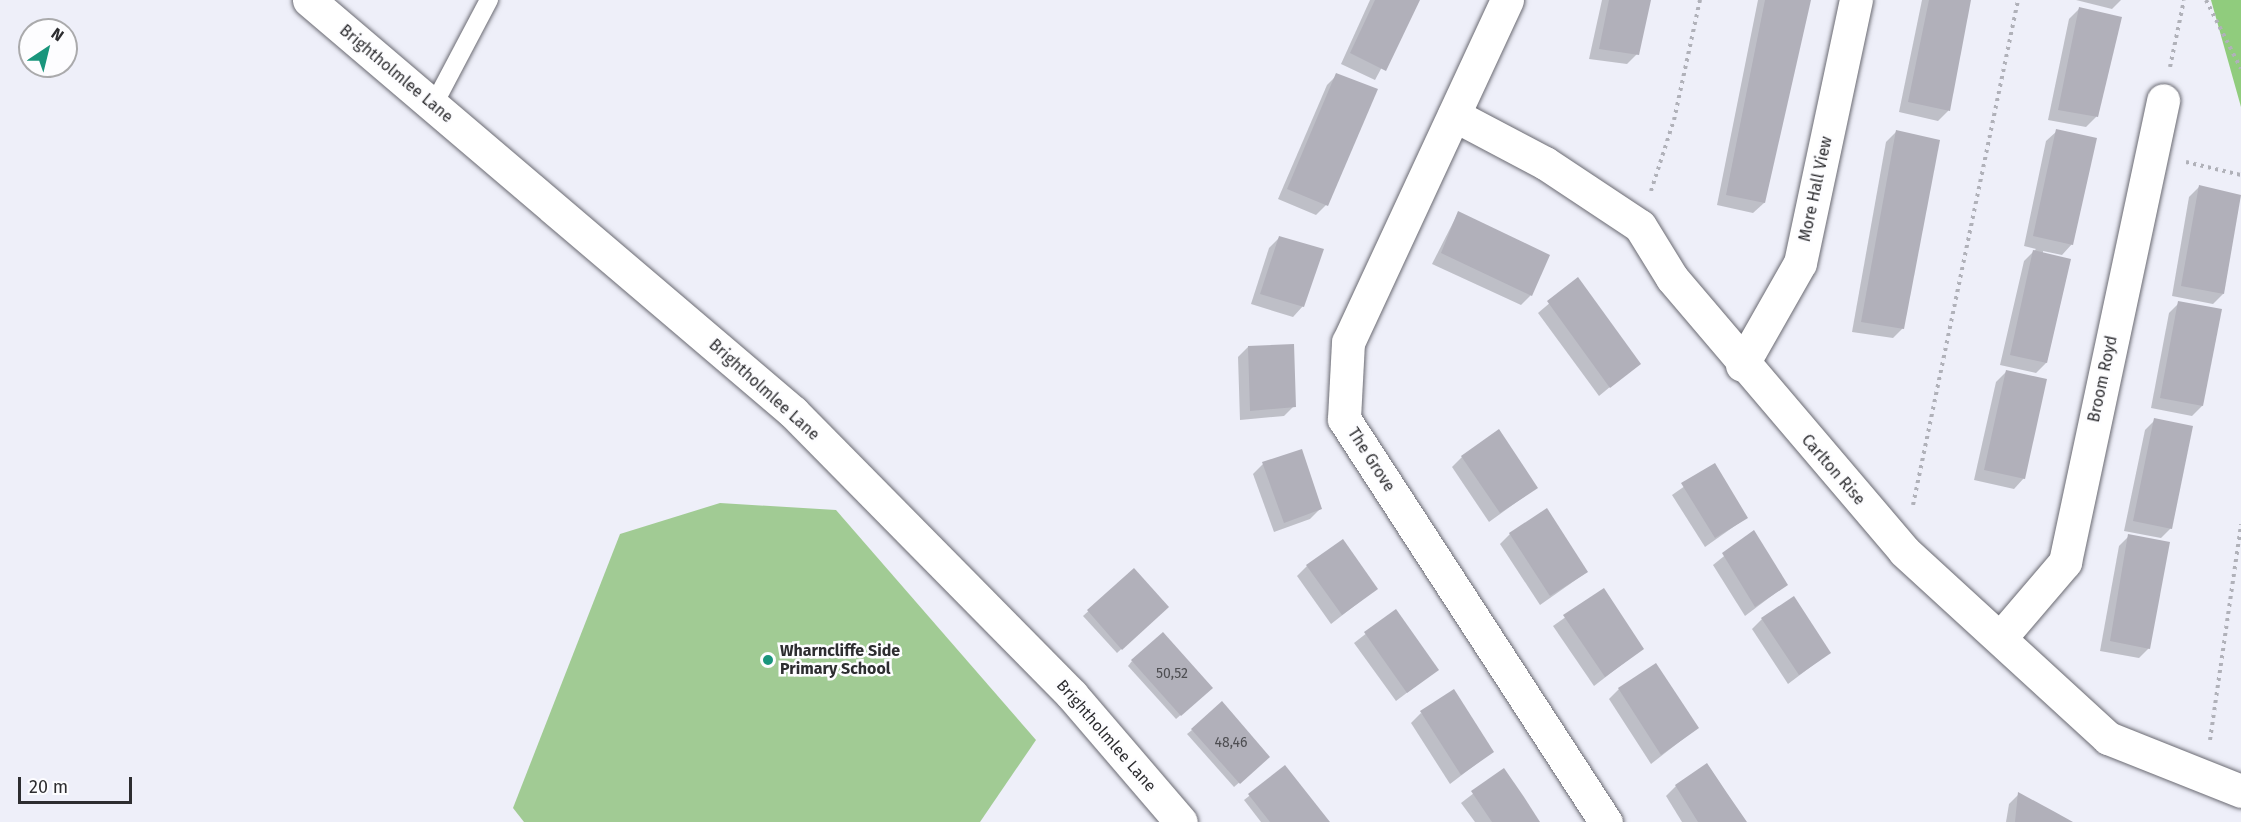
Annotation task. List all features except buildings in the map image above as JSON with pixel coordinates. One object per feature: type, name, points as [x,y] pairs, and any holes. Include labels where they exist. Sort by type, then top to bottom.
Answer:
[{"type":"street","name":"Brightholmlee Lane","points":[[309,0],[793,412],[1072,695],[1181,822]]},
{"type":"street","name":"The Grove","points":[[1507,0],[1348,342],[1344,419],[1606,822]]},
{"type":"street","name":"More Hall View","points":[[1742,365],[1800,263],[1856,0]]},
{"type":"street","name":"Broom Royd","points":[[2001,637],[2065,562],[2163,100]]},
{"type":"street","name":"Carlton Rise","points":[[1454,115],[1545,163],[1640,226],[1672,278],[1742,365],[1904,551],[2001,637],[2108,738],[2204,780],[2241,791]]},
{"type":"lane","points":[[433,106],[489,0]]},
{"type":"path","points":[[1640,226],[1674,120],[1700,0]]},
{"type":"path","points":[[1904,551],[2018,0]]},
{"type":"path","points":[[2163,100],[2184,0]]},
{"type":"path","points":[[2206,0],[2241,69]]},
{"type":"path","points":[[2151,153],[2241,175]]},
{"type":"path","points":[[2204,780],[2241,524]]},
{"type":"green space","points":[[2211,0],[2241,0],[2241,107]]},
{"type":"green space","name":"Wharncliffe Side Primary School","points":[[720,503],[836,510],[1036,740],[980,822],[524,822],[513,808],[620,534]]},
{"type":"place","name":"Wharncliffe Side Primary School","points":[[768,660]]}]
